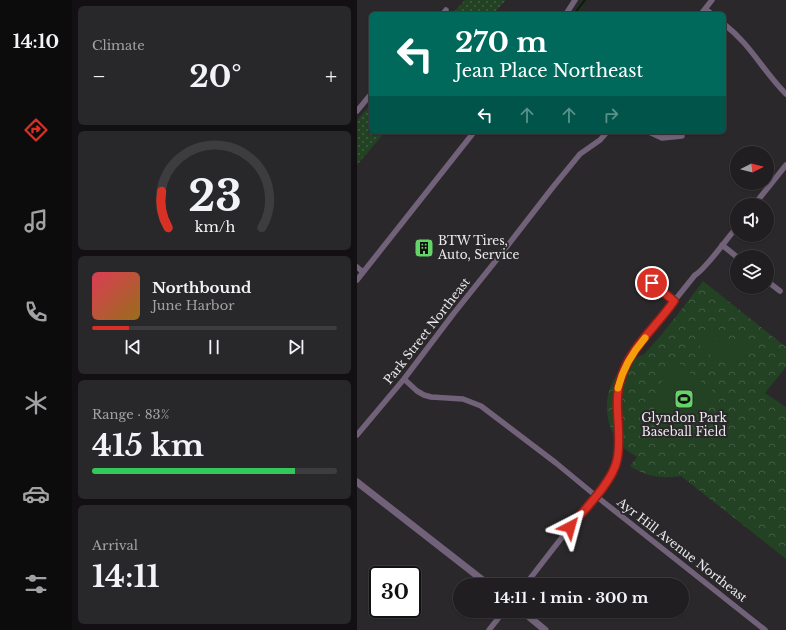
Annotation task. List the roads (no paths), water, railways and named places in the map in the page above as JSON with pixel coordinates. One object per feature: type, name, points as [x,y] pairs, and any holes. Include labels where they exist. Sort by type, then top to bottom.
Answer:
[{"type":"street","points":[[567,12],[575,0]]},
{"type":"street","points":[[703,12],[712,0]]},
{"type":"street","points":[[705,9],[709,12]]},
{"type":"street","points":[[726,26],[749,47],[779,88],[786,94]]},
{"type":"street","points":[[357,110],[369,96]]},
{"type":"street","points":[[357,280],[471,134]]},
{"type":"street","name":"Park Street Northeast","points":[[357,435],[404,379],[454,313],[580,154],[600,140],[605,134]]},
{"type":"street","points":[[653,134],[662,138],[681,136]]},
{"type":"street","points":[[760,198],[786,165]]},
{"type":"street","points":[[531,578],[610,477],[617,461],[619,444],[616,404],[618,390],[625,367],[635,349],[730,235]]},
{"type":"street","points":[[722,245],[730,251]]},
{"type":"street","points":[[357,267],[363,272]]},
{"type":"street","points":[[641,274],[674,301]]},
{"type":"street","points":[[774,286],[780,291]]},
{"type":"street","name":"Ayr Hill Avenue Northeast","points":[[404,379],[417,391],[431,397],[463,399],[481,406],[557,463],[596,496],[765,630]]},
{"type":"street","points":[[357,482],[480,578]]},
{"type":"street","points":[[489,630],[498,618]]},
{"type":"street","points":[[530,618],[545,630]]},
{"type":"waterway","points":[[576,12],[585,0]]},
{"type":"place","name":"BTW Tires, Auto, Service","points":[[424,248]]},
{"type":"place","name":"Glyndon Park Baseball Field","points":[[684,399]]}]
